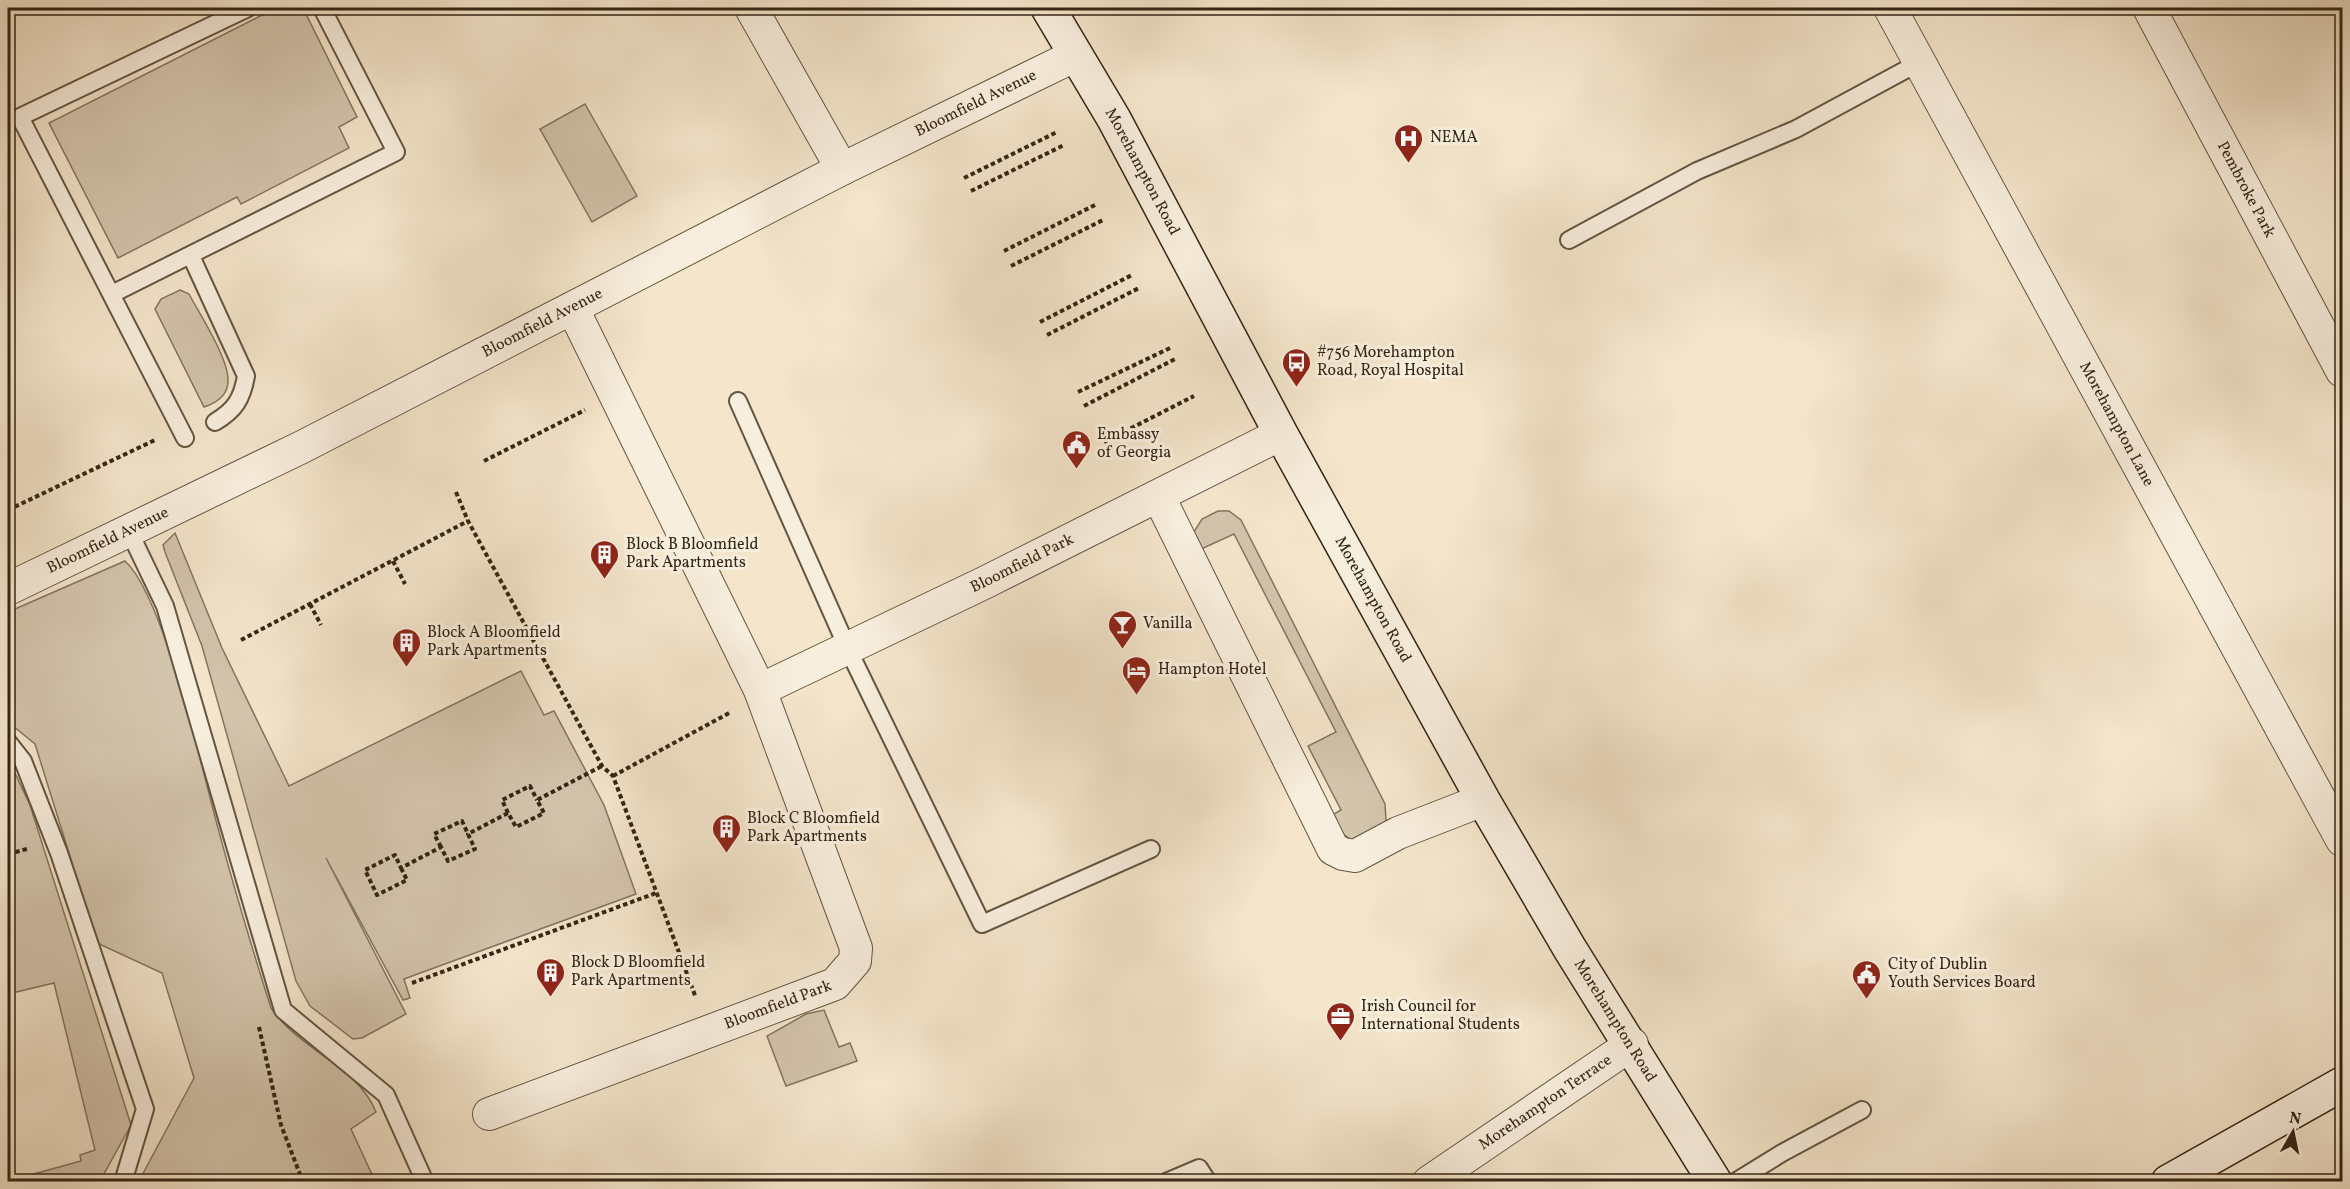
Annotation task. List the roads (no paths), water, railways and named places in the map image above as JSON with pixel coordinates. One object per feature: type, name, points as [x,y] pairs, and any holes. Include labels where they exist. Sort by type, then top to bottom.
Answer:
[{"type":"main road","name":"Morehampton Road","points":[[1048,8],[1114,119],[1281,434],[1483,800],[1570,949],[1632,1044],[1715,1182]]},
{"type":"main road","points":[[2168,1182],[2343,1084]]},
{"type":"street","points":[[751,8],[842,170]]},
{"type":"street","name":"Morehampton Lane","points":[[1890,8],[2343,840]]},
{"type":"street","name":"Pembroke Park","points":[[2149,8],[2343,371]]},
{"type":"street","name":"Bloomfield Avenue","points":[[8,589],[302,447],[842,170],[1076,55]]},
{"type":"street","name":"Bloomfield Park","points":[[489,1114],[835,984],[855,962],[856,948],[760,690],[573,309]]},
{"type":"street","name":"Bloomfield Park","points":[[760,690],[1159,497],[1281,434]]},
{"type":"street","points":[[1159,497],[1333,849],[1355,856],[1398,834],[1483,800]]},
{"type":"street","name":"Morehampton Terrace","points":[[1429,1182],[1632,1044]]},
{"type":"lane","points":[[182,433],[20,117],[248,8]]},
{"type":"lane","points":[[112,294],[396,152],[322,8]]},
{"type":"lane","points":[[1569,240],[1697,171],[1796,129],[1920,62]]},
{"type":"lane","points":[[191,256],[246,376],[243,398],[228,414],[215,423]]},
{"type":"lane","points":[[738,401],[847,647],[982,924],[1151,849]]},
{"type":"lane","points":[[129,531],[165,606],[283,1010],[386,1095],[425,1182]]},
{"type":"lane","points":[[8,742],[23,761],[59,853],[145,1109],[123,1182]]},
{"type":"lane","points":[[1735,1182],[1782,1153],[1862,1110]]},
{"type":"lane","points":[[1166,1182],[1200,1168],[1208,1182]]},
{"type":"place","name":"NEMA","points":[[1409,164]]},
{"type":"place","name":"#756 Morehampton Road, Royal Hospital","points":[[1296,388]]},
{"type":"place","name":"Embassy of Georgia","points":[[1076,470]]},
{"type":"place","name":"Block B Bloomfield Park Apartments","points":[[605,580]]},
{"type":"place","name":"Vanilla","points":[[1122,650]]},
{"type":"place","name":"Block A Bloomfield Park Apartments","points":[[406,668]]},
{"type":"place","name":"Hampton Hotel","points":[[1137,696]]},
{"type":"place","name":"Block C Bloomfield Park Apartments","points":[[726,854]]},
{"type":"place","name":"Block D Bloomfield Park Apartments","points":[[550,998]]},
{"type":"place","name":"City of Dublin Youth Services Board","points":[[1867,1000]]},
{"type":"place","name":"Irish Council for International Students","points":[[1340,1042]]}]
